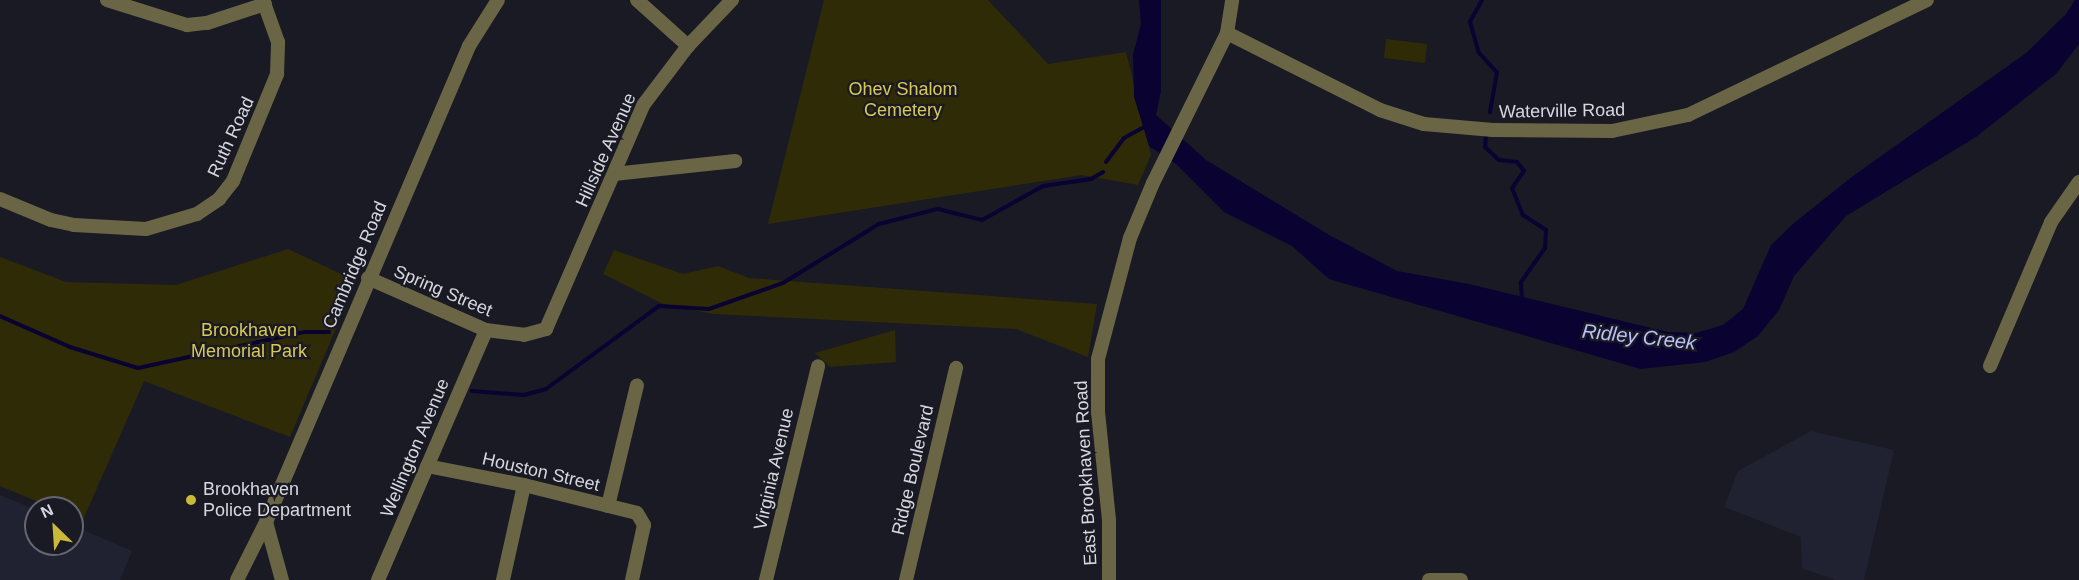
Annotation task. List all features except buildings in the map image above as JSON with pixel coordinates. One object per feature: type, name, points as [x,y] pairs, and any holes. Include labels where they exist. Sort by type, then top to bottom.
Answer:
[{"type":"street","points":[[107,0],[187,26],[207,23],[264,2]]},
{"type":"street","name":"Cambridge Road","points":[[237,580],[266,522],[368,278],[470,46],[498,0]]},
{"type":"street","points":[[637,0],[688,46]]},
{"type":"street","name":"Hillside Avenue","points":[[540,332],[556,312],[644,104],[688,46],[732,0]]},
{"type":"street","name":"East Brookhaven Road","points":[[1109,580],[1109,520],[1098,412],[1098,359],[1130,238],[1163,162],[1227,33],[1232,0]]},
{"type":"street","name":"Waterville Road","points":[[1227,33],[1380,111],[1424,124],[1493,130],[1612,131],[1688,115],[1927,0]]},
{"type":"street","name":"Ruth Road","points":[[0,199],[51,220],[146,229],[196,214],[219,199],[233,181],[277,74],[278,42],[264,2]]},
{"type":"street","points":[[614,174],[735,161]]},
{"type":"street","points":[[1990,366],[2051,222],[2079,182]]},
{"type":"street","name":"Spring Street","points":[[368,278],[486,330],[525,335],[540,332]]},
{"type":"street","name":"Wellington Avenue","points":[[378,580],[486,330]]},
{"type":"street","name":"Virginia Avenue","points":[[766,580],[818,366]]},
{"type":"street","name":"Ridge Boulevard","points":[[906,580],[956,368]]},
{"type":"street","points":[[608,506],[637,385]]},
{"type":"street","name":"Houston Street","points":[[427,466],[524,484],[637,513],[643,519],[632,580]]},
{"type":"street","points":[[503,580],[524,484]]},
{"type":"street","points":[[266,522],[282,580]]},
{"type":"street","points":[[1429,580],[1461,580]]},
{"type":"shaded area","points":[[1811,431],[1894,450],[1864,580],[1835,580],[1802,568],[1801,537],[1724,507],[1738,471]]},
{"type":"shaded area","points":[[0,495],[24,505],[24,556],[84,556],[84,530],[132,551],[120,580],[0,580]]},
{"type":"green space","name":"Ohev Shalom Cemetery","points":[[824,0],[988,0],[1048,64],[1126,52],[1151,155],[1138,185],[1082,175],[768,224]]},
{"type":"green space","points":[[1386,39],[1427,44],[1425,63],[1384,58]]},
{"type":"green space","name":"Brookhaven Memorial Park","points":[[288,249],[356,281],[290,437],[144,381],[84,518],[84,496],[24,496],[0,486],[0,257],[66,282],[176,285]]},
{"type":"green space","points":[[614,250],[683,274],[718,266],[749,278],[1097,304],[1088,357],[1016,329],[713,314],[663,304],[603,274]]},
{"type":"green space","points":[[895,330],[896,362],[830,367],[815,353]]},
{"type":"water","name":"Ridley Creek","points":[[1139,0],[1161,0],[1161,91],[1156,115],[1206,160],[1331,236],[1397,271],[1469,284],[1668,332],[1696,333],[1723,325],[1743,309],[1771,245],[1794,223],[1853,176],[2026,53],[2066,14],[2075,0],[2079,0],[2079,44],[2056,74],[1976,137],[1846,216],[1794,276],[1779,310],[1758,336],[1734,352],[1705,362],[1641,369],[1329,279],[1292,246],[1224,212],[1176,164],[1149,146],[1134,97],[1133,55],[1141,24]]},
{"type":"waterway","points":[[1482,0],[1470,22],[1479,53],[1497,72],[1490,112]]},
{"type":"waterway","points":[[1106,162],[1124,138],[1146,126]]},
{"type":"waterway","points":[[1486,136],[1485,147],[1499,160],[1517,162],[1524,171],[1512,188],[1523,215],[1546,230],[1545,248],[1521,282],[1522,303]]},
{"type":"waterway","points":[[472,391],[524,395],[546,389],[659,306],[709,309],[783,283],[879,224],[938,209],[982,220],[1043,186],[1091,179],[1103,172]]},
{"type":"waterway","points":[[0,316],[70,347],[138,368],[305,332],[329,332]]},
{"type":"place","name":"Brookhaven Police Department","points":[[191,500]]}]
